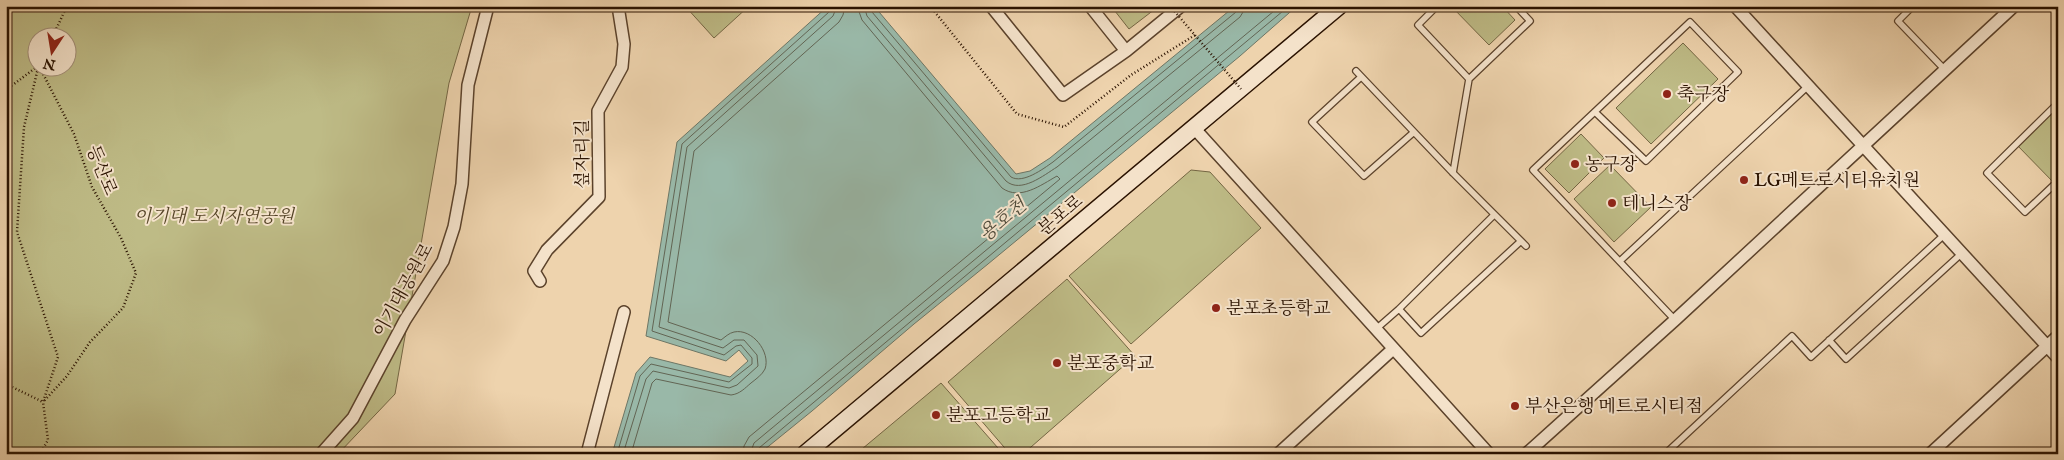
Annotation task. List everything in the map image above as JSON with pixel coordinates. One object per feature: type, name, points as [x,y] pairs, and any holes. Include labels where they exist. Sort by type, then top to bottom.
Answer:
[{"type":"main road","name":"분포로","points":[[805,454],[1340,6]]},
{"type":"street","name":"이기대공원로","points":[[321,454],[353,418],[405,320],[443,261],[454,227],[462,184],[468,85],[488,6]]},
{"type":"street","name":"섶자리길","points":[[540,281],[534,271],[547,250],[599,197],[598,111],[622,67],[624,44],[618,6]]},
{"type":"street","points":[[991,6],[1062,95],[1126,51],[1181,6]]},
{"type":"street","points":[[1090,6],[1126,51]]},
{"type":"street","points":[[1735,6],[2058,358]]},
{"type":"street","points":[[1526,454],[1675,320],[2014,6]]},
{"type":"street","points":[[1195,129],[1489,454]]},
{"type":"street","points":[[587,454],[624,312]]},
{"type":"street","points":[[1930,454],[2058,336]]},
{"type":"street","points":[[1278,454],[1393,349]]},
{"type":"lane","points":[[1437,6],[1418,25],[1469,79]]},
{"type":"lane","points":[[1452,173],[1469,79],[1530,21],[1516,6]]},
{"type":"lane","points":[[1913,6],[1898,21],[1946,71]]},
{"type":"lane","points":[[1595,112],[1646,162],[1738,72],[1690,22],[1533,170],[1675,320]]},
{"type":"lane","points":[[1356,71],[1452,173],[1526,246]]},
{"type":"lane","points":[[1361,77],[1312,122],[1364,176],[1414,132]]},
{"type":"lane","points":[[1620,261],[1808,87]]},
{"type":"lane","points":[[2056,107],[1987,173],[2025,212],[2058,181]]},
{"type":"lane","points":[[1375,330],[1494,215]]},
{"type":"lane","points":[[1665,454],[1792,336],[1811,357],[1944,235]]},
{"type":"lane","points":[[1398,309],[1421,334],[1521,241]]},
{"type":"lane","points":[[1829,340],[1846,359],[1962,254]]},
{"type":"path","points":[[57,28],[67,6]]},
{"type":"path","points":[[1170,6],[1241,89]]},
{"type":"path","points":[[6,90],[28,74]]},
{"type":"path","points":[[35,78],[24,126],[17,232],[58,357],[43,402],[48,440],[40,454]]},
{"type":"path","name":"등산로","points":[[43,402],[67,376],[90,342],[123,308],[136,273],[121,238],[92,187],[74,134],[44,78]]},
{"type":"path","points":[[6,384],[43,402]]},
{"type":"green space","name":"이기대 도시자연공원","points":[[6,6],[472,6],[449,83],[395,394],[338,454],[6,454]]},
{"type":"green space","points":[[685,6],[749,6],[714,38]]},
{"type":"green space","points":[[1111,6],[1159,6],[1129,29]]},
{"type":"green space","points":[[1451,6],[1502,6],[1515,20],[1489,45]]},
{"type":"green space","name":"축구장","points":[[1683,43],[1718,79],[1651,144],[1616,108]]},
{"type":"green space","points":[[2054,107],[2058,112],[2058,181],[2055,184],[2016,144]]},
{"type":"green space","name":"농구장","points":[[1581,134],[1604,158],[1569,193],[1545,169]]},
{"type":"green space","name":"테니스장","points":[[1610,165],[1651,207],[1614,242],[1574,199]]},
{"type":"green space","points":[[1191,170],[1210,172],[1261,228],[1131,344],[1069,276]]},
{"type":"green space","points":[[1067,279],[1135,356],[1023,454],[1010,454],[948,382]]},
{"type":"green space","name":"분포고등학교","points":[[941,383],[998,448],[992,454],[856,454]]},
{"type":"water","name":"용호천","points":[[828,6],[874,6],[1016,174],[1030,171],[1050,158],[1235,6],[1297,6],[1240,56],[759,454],[612,454],[636,373],[650,357],[730,377],[748,361],[739,350],[726,361],[646,336],[677,142]]},
{"type":"place","name":"축구장","points":[[1667,94]]},
{"type":"place","name":"농구장","points":[[1575,164]]},
{"type":"place","name":"LG메트로시티유치원","points":[[1744,180]]},
{"type":"place","name":"테니스장","points":[[1612,203]]},
{"type":"place","name":"분포초등학교","points":[[1216,308]]},
{"type":"place","name":"분포중학교","points":[[1057,363]]},
{"type":"place","name":"부산은행 메트로시티점","points":[[1515,406]]},
{"type":"place","name":"분포고등학교","points":[[936,415]]}]
